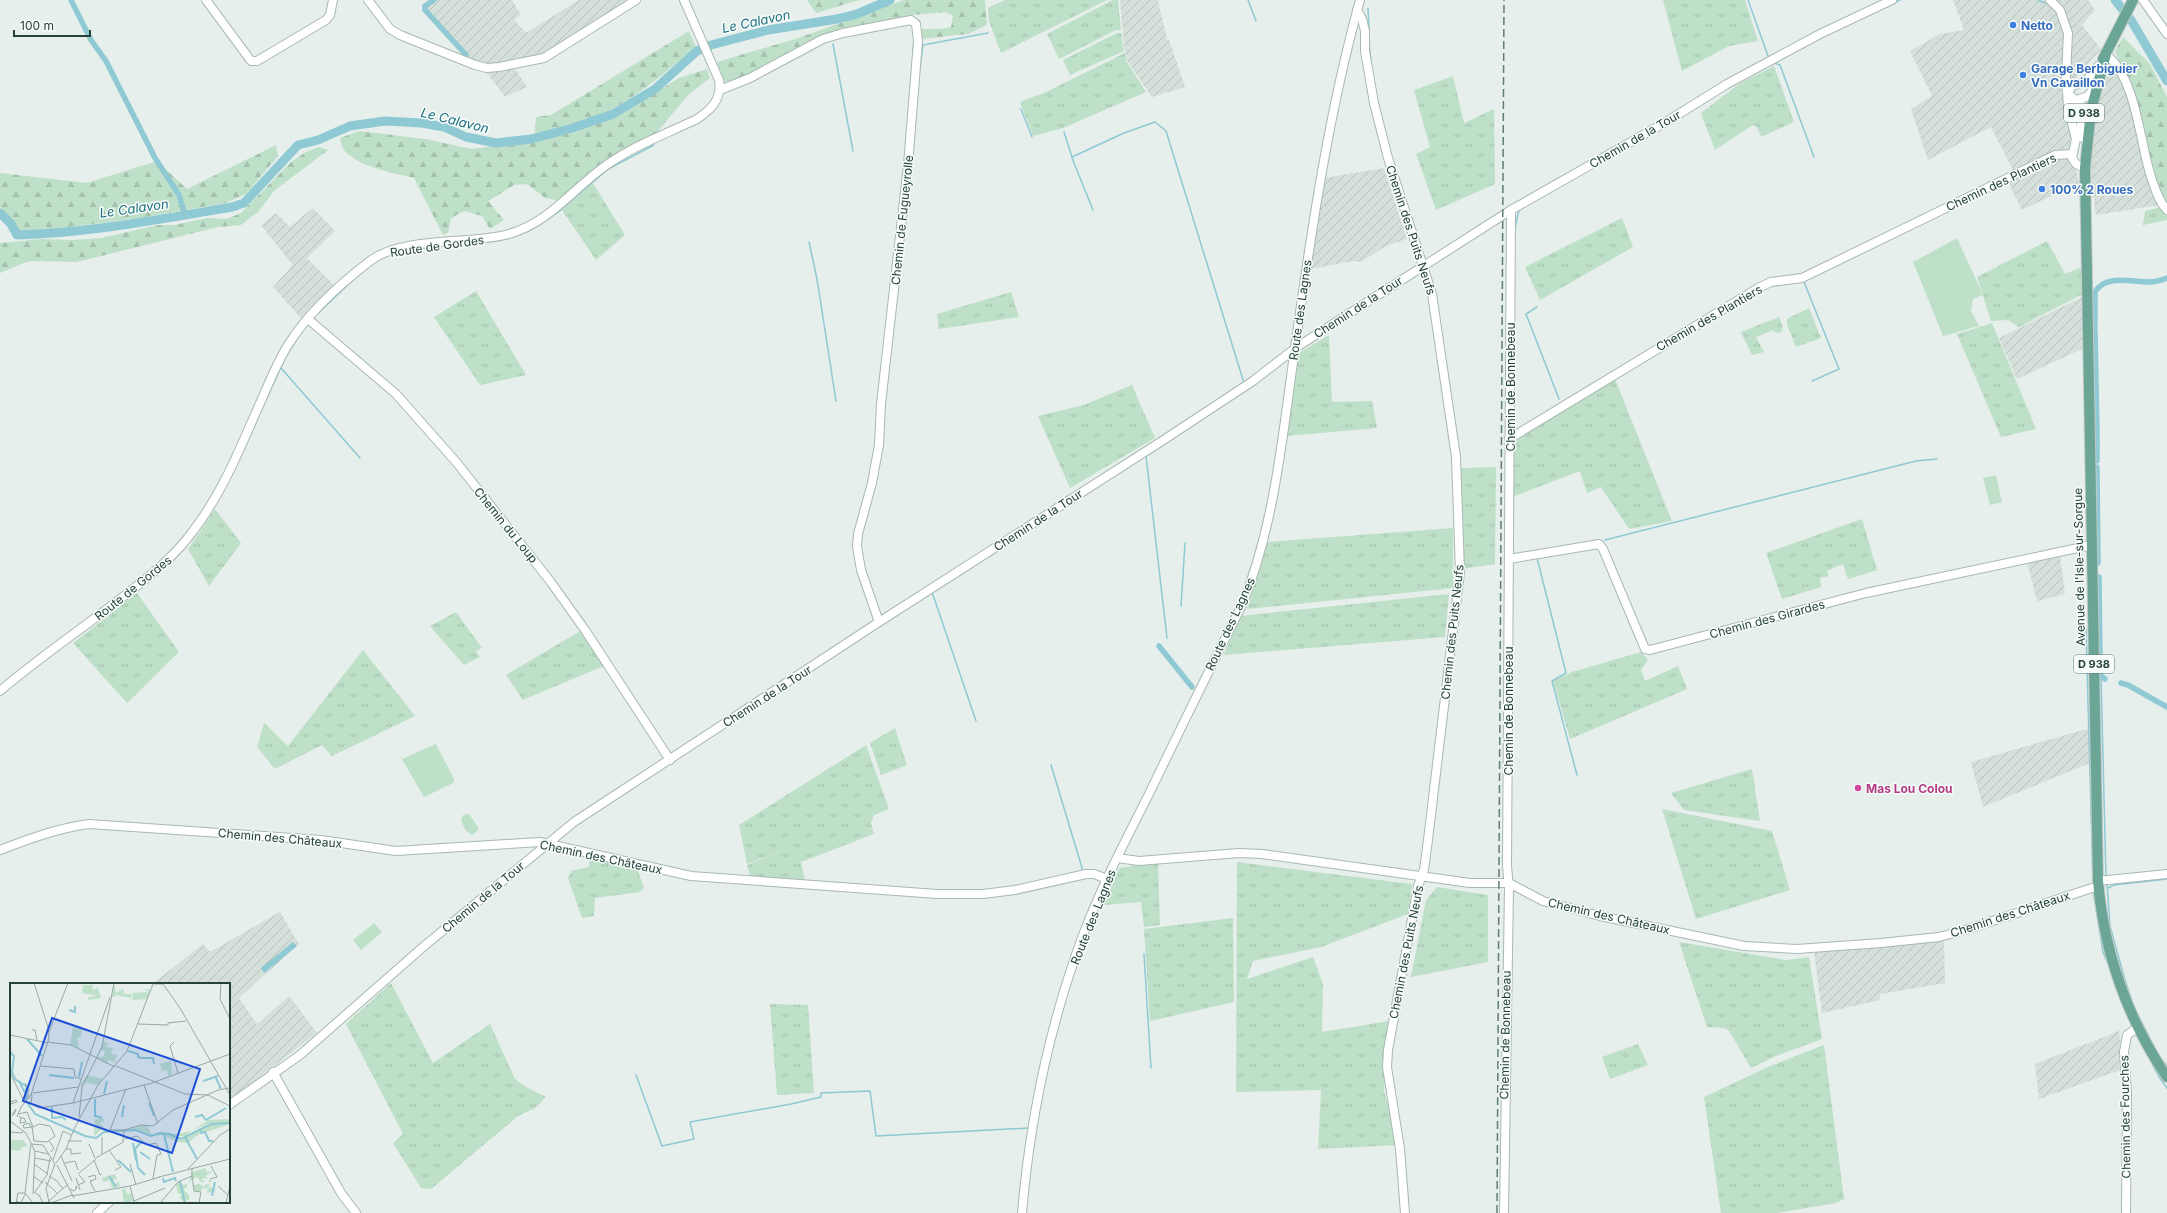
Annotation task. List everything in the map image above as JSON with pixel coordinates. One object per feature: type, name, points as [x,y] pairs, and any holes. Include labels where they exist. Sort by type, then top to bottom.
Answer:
[{"type":"main road","name":"Avenue de l'Isle-sur-Sorgue","points":[[2085,165],[2090,114],[2099,71],[2133,0]]},
{"type":"main road","name":"Avenue de l'Isle-sur-Sorgue","points":[[2099,71],[2084,90],[2083,138],[2085,165],[2098,883],[2103,923],[2115,970],[2138,1027],[2167,1077]]},
{"type":"street","points":[[206,0],[251,61],[257,61],[326,20],[330,15],[333,0]]},
{"type":"street","points":[[368,0],[390,29],[487,68],[513,65],[544,58],[636,0]]},
{"type":"street","points":[[684,0],[716,72],[720,90]]},
{"type":"street","name":"Route des Lagnes","points":[[1022,1213],[1034,1124],[1056,1022],[1084,934],[1107,879],[1242,605],[1253,576],[1264,532],[1285,428],[1294,348],[1322,162],[1360,0]]},
{"type":"street","name":"Chemin de la Tour","points":[[230,1104],[273,1072],[300,1055],[423,947],[574,822],[879,622],[1162,441],[1250,383],[1294,348],[1511,210],[1666,122],[1727,84],[1820,34],[1892,0]]},
{"type":"street","points":[[2050,0],[2060,10],[2068,33],[2066,77],[2068,107],[2076,138],[2072,154],[2073,162],[2085,165]]},
{"type":"street","points":[[2144,0],[2167,34]]},
{"type":"street","name":"Chemin des Puits Neufs","points":[[1357,10],[1362,19],[1365,31],[1365,51],[1374,103],[1388,158],[1424,265],[1432,294],[1456,456],[1460,572],[1429,833],[1422,876],[1413,910],[1388,1050],[1388,1083],[1400,1149],[1405,1213]]},
{"type":"street","name":"Chemin de Fugueyrolle","points":[[720,90],[750,78],[823,40],[843,33],[910,20],[916,24],[918,41],[908,165],[881,404],[879,445],[872,483],[858,534],[857,546],[861,570],[879,622]]},
{"type":"street","points":[[2106,54],[2116,64],[2130,92],[2147,166],[2158,197],[2167,210]]},
{"type":"street","points":[[2066,77],[2084,90],[2090,114]]},
{"type":"street","points":[[2068,93],[2070,88],[2084,90]]},
{"type":"street","name":"Route de Gordes","points":[[0,691],[131,591],[167,561],[183,545],[217,494],[239,452],[285,351],[308,319],[370,261],[382,254],[398,249],[428,244],[488,239],[510,234],[539,221],[610,162],[704,115],[715,105],[720,90]]},
{"type":"street","points":[[2068,107],[2084,90]]},
{"type":"street","points":[[2068,93],[2082,107],[2081,131],[2083,138]]},
{"type":"street","name":"Chemin des Plantiers","points":[[1509,439],[1760,286],[1770,282],[1802,278],[2055,155],[2072,154]]},
{"type":"street","name":"Chemin de Bonnebeau","points":[[1504,1213],[1509,883],[1509,439],[1511,210]]},
{"type":"street","name":"Chemin du Loup","points":[[308,319],[396,394],[457,463],[550,580],[585,630],[670,760]]},
{"type":"street","name":"Chemin des Girardes","points":[[1509,560],[1599,544],[1603,549],[1644,648],[1650,650],[1866,592],[2092,546]]},
{"type":"street","name":"Chemin des Châteaux","points":[[0,850],[50,832],[71,826],[89,824],[328,840],[396,851],[514,843],[549,844],[691,876],[937,894],[983,894],[1015,890],[1086,874],[1094,874],[1107,879]]},
{"type":"street","name":"Chemin des Châteaux","points":[[1117,858],[1139,861],[1239,853],[1262,854],[1470,883],[1509,883],[1543,901],[1600,916],[1744,946],[1797,949],[1939,937],[1965,930],[2098,883],[2167,874]]},
{"type":"street","name":"Chemin des Fourches","points":[[2126,1213],[2127,1094],[2124,1052],[2127,1035],[2138,1027]]},
{"type":"street","points":[[273,1072],[342,1193],[356,1213]]},
{"type":"street","points":[[97,1213],[108,1203]]},
{"type":"shaded area","points":[[436,0],[512,0],[521,15],[514,20],[526,33],[579,0],[631,0],[542,56],[514,67],[527,87],[505,97],[487,73],[476,70],[469,59],[426,7]]},
{"type":"shaded area","points":[[1120,0],[1158,0],[1167,40],[1169,40],[1185,87],[1152,97],[1127,60],[1124,47]]},
{"type":"shaded area","points":[[1953,0],[2088,0],[2095,10],[2082,25],[2101,49],[2077,77],[2070,143],[2079,183],[2022,210],[2005,176],[2014,172],[1991,127],[1928,160],[1911,109],[1932,96],[1910,51],[1940,34],[1964,30]]},
{"type":"shaded area","points":[[2114,66],[2123,83],[2159,205],[2096,215],[2091,177],[2092,129],[2102,84]]},
{"type":"shaded area","points":[[1384,168],[1407,239],[1386,246],[1361,262],[1354,261],[1310,269],[1324,178]]},
{"type":"shaded area","points":[[313,208],[335,231],[307,258],[336,287],[303,320],[273,287],[293,265],[261,225],[276,213],[290,227]]},
{"type":"shaded area","points":[[2082,297],[2084,348],[2017,379],[1999,338]]},
{"type":"shaded area","points":[[2060,556],[2065,594],[2037,601],[2027,562]]},
{"type":"shaded area","points":[[2090,728],[2090,763],[1983,807],[1971,762]]},
{"type":"shaded area","points":[[280,912],[299,944],[239,998],[257,1024],[289,996],[317,1033],[230,1099],[230,983],[153,983],[203,944],[210,952]]},
{"type":"shaded area","points":[[1944,940],[1945,983],[1880,994],[1880,1000],[1822,1013],[1814,952]]},
{"type":"shaded area","points":[[2119,1031],[2123,1069],[2039,1099],[2035,1064]]},
{"type":"green space","points":[[807,0],[859,0],[816,13]]},
{"type":"green space","points":[[904,0],[985,0],[987,25],[968,34],[920,39],[919,29],[941,29],[951,27],[953,16],[946,12],[911,15],[842,30],[741,78],[725,82],[717,62],[798,38]]},
{"type":"green space","points":[[1005,0],[1107,0],[1001,53],[989,21],[988,8]]},
{"type":"green space","points":[[1113,0],[1118,0],[1121,30],[1116,30],[1059,59],[1047,34]]},
{"type":"green space","points":[[1663,0],[1745,0],[1758,41],[1729,46],[1682,71]]},
{"type":"green space","points":[[689,31],[696,47],[640,92],[609,111],[592,118],[535,133],[536,117],[551,115]]},
{"type":"green space","points":[[1117,33],[1121,33],[1124,51],[1070,75],[1063,60]]},
{"type":"green space","points":[[2123,37],[2150,64],[2167,97],[2167,205],[2160,193],[2149,165],[2132,90],[2115,51]]},
{"type":"green space","points":[[1125,53],[1127,62],[1146,92],[1063,128],[1033,136],[1020,102],[1046,92]]},
{"type":"green space","points":[[1774,66],[1794,122],[1761,137],[1757,127],[1753,125],[1715,150],[1701,113],[1739,84]]},
{"type":"green space","points":[[707,69],[710,78],[688,95],[653,137],[604,161],[559,201],[545,198],[527,184],[514,185],[488,201],[504,220],[490,229],[482,216],[464,211],[451,218],[448,233],[443,235],[414,178],[367,165],[359,161],[344,150],[340,138],[359,131],[425,139],[472,149],[543,139],[577,132],[624,112],[679,78]]},
{"type":"green space","points":[[1453,76],[1464,123],[1494,109],[1495,184],[1436,210],[1416,154],[1430,147],[1414,90]]},
{"type":"green space","points":[[276,145],[278,156],[246,194],[226,203],[133,219],[19,233],[14,223],[0,207],[0,173],[87,183],[157,161],[187,189]]},
{"type":"green space","points":[[319,147],[328,150],[274,191],[259,211],[241,225],[218,227],[77,262],[29,261],[0,273],[0,243],[42,239],[72,240],[101,238],[158,225],[174,225],[207,218],[227,219],[241,213],[291,162],[306,152]]},
{"type":"green space","points":[[593,183],[625,235],[596,260],[562,210]]},
{"type":"green space","points":[[2161,207],[2167,216],[2167,220],[2143,225],[2145,211]]},
{"type":"green space","points":[[1622,218],[1633,247],[1540,300],[1525,267]]},
{"type":"green space","points":[[1957,238],[1983,295],[1973,299],[1971,311],[1979,326],[1943,336],[1913,262]]},
{"type":"green space","points":[[2047,241],[2065,274],[2084,266],[2083,294],[2019,327],[2008,320],[1991,321],[1977,277]]},
{"type":"green space","points":[[476,291],[526,375],[480,385],[434,317]]},
{"type":"green space","points":[[1011,292],[1019,317],[939,329],[937,314]]},
{"type":"green space","points":[[1809,308],[1821,338],[1796,347],[1787,325],[1787,319]]},
{"type":"green space","points":[[1779,317],[1782,325],[1780,333],[1774,332],[1773,330],[1756,337],[1764,352],[1752,355],[1741,332]]},
{"type":"green space","points":[[1992,323],[2036,429],[2001,437],[1957,334]]},
{"type":"green space","points":[[1329,335],[1332,402],[1372,401],[1377,428],[1287,436],[1299,353]]},
{"type":"green space","points":[[1615,379],[1672,521],[1629,529],[1601,487],[1587,493],[1580,471],[1512,497],[1511,441]]},
{"type":"green space","points":[[1132,385],[1155,438],[1070,488],[1038,416],[1084,405]]},
{"type":"green space","points":[[1496,467],[1495,564],[1462,569],[1460,468]]},
{"type":"green space","points":[[1996,475],[2002,502],[1990,505],[1983,478]]},
{"type":"green space","points":[[215,509],[241,543],[209,586],[188,549]]},
{"type":"green space","points":[[1862,519],[1877,570],[1848,579],[1843,564],[1827,571],[1829,576],[1820,578],[1821,587],[1782,599],[1766,553]]},
{"type":"green space","points":[[1453,528],[1453,588],[1247,609],[1268,542]]},
{"type":"green space","points":[[137,593],[179,652],[127,703],[73,643]]},
{"type":"green space","points":[[1449,594],[1445,637],[1224,655],[1240,616]]},
{"type":"green space","points":[[456,612],[482,648],[476,651],[480,657],[464,665],[430,626]]},
{"type":"green space","points":[[582,630],[606,665],[523,700],[506,675]]},
{"type":"green space","points":[[363,650],[415,716],[332,756],[322,745],[275,769],[257,747],[264,723],[288,746]]},
{"type":"green space","points":[[1641,652],[1648,660],[1641,670],[1645,681],[1678,666],[1687,689],[1570,739],[1553,681],[1572,672]]},
{"type":"green space","points":[[895,728],[907,765],[881,775],[870,743]]},
{"type":"green space","points":[[436,744],[454,779],[453,783],[424,797],[402,759]]},
{"type":"green space","points":[[866,745],[889,809],[874,815],[871,823],[874,834],[801,862],[805,881],[750,876],[747,865],[783,850],[747,864],[739,825]]},
{"type":"green space","points":[[1752,769],[1760,821],[1684,810],[1671,793]]},
{"type":"green space","points":[[1662,809],[1772,831],[1790,890],[1696,919]]},
{"type":"green space","points":[[469,814],[478,827],[478,831],[472,835],[466,831],[461,821],[463,815]]},
{"type":"green space","points":[[568,852],[637,868],[644,888],[640,892],[595,898],[594,916],[582,918],[568,878],[571,871],[589,867],[589,859]]},
{"type":"green space","points":[[1237,862],[1412,884],[1408,914],[1321,947],[1253,961],[1247,979],[1313,957],[1323,984],[1322,1032],[1389,1021],[1384,1091],[1394,1127],[1397,1145],[1318,1149],[1321,1090],[1236,1092]]},
{"type":"green space","points":[[1158,863],[1160,925],[1144,927],[1141,902],[1104,905],[1119,868]]},
{"type":"green space","points":[[1437,887],[1488,895],[1488,962],[1411,977],[1426,900]]},
{"type":"green space","points":[[1233,918],[1234,1002],[1150,1021],[1144,929]]},
{"type":"green space","points":[[374,923],[382,932],[361,950],[353,940]]},
{"type":"green space","points":[[1679,942],[1786,960],[1809,957],[1822,1039],[1776,1056],[1751,1068],[1729,1031],[1725,1028],[1707,1027]]},
{"type":"green space","points":[[391,983],[433,1063],[490,1024],[515,1079],[526,1087],[546,1097],[535,1108],[518,1116],[431,1189],[421,1188],[393,1143],[403,1134],[346,1024]]},
{"type":"green space","points":[[770,1004],[808,1005],[814,1093],[777,1095]]},
{"type":"green space","points":[[1638,1044],[1648,1065],[1610,1079],[1602,1057]]},
{"type":"green space","points":[[1824,1045],[1844,1199],[1836,1203],[1777,1213],[1721,1213],[1704,1097],[1768,1067]]},
{"type":"water","points":[[293,942],[297,946],[264,973],[261,968]]},
{"type":"waterway","points":[[71,0],[91,40],[106,61],[155,158],[179,195],[185,215]]},
{"type":"waterway","points":[[434,0],[425,6],[425,10],[466,55]]},
{"type":"waterway","name":"Le Calavon","points":[[0,213],[11,224],[17,235],[44,234],[152,221],[232,207],[244,203],[298,145],[318,140],[350,126],[385,121],[422,123],[444,127],[466,137],[496,143],[531,139],[573,128],[613,114],[655,89],[697,51],[711,45],[768,30],[837,19],[857,14],[890,0]]},
{"type":"waterway","points":[[1248,0],[1256,21]]},
{"type":"waterway","points":[[1748,0],[1768,56]]},
{"type":"waterway","points":[[1894,3],[1900,0]]},
{"type":"waterway","points":[[2038,0],[2045,3]]},
{"type":"waterway","name":"Le Calavon","points":[[2115,0],[2131,20],[2167,81]]},
{"type":"waterway","points":[[1368,8],[1369,30]]},
{"type":"waterway","points":[[919,75],[923,45],[988,33]]},
{"type":"waterway","points":[[913,56],[914,40]]},
{"type":"waterway","points":[[1369,42],[1371,62]]},
{"type":"waterway","points":[[833,44],[853,151]]},
{"type":"waterway","points":[[1774,63],[1780,65],[1814,157]]},
{"type":"waterway","points":[[1021,109],[1032,137]]},
{"type":"waterway","points":[[1064,132],[1072,157],[1124,133],[1155,122],[1166,131],[1244,383]]},
{"type":"waterway","points":[[531,229],[557,213],[608,169],[654,145]]},
{"type":"waterway","points":[[1600,164],[1623,151]]},
{"type":"waterway","points":[[1072,158],[1093,210]]},
{"type":"waterway","points":[[1515,228],[1519,210]]},
{"type":"waterway","points":[[809,242],[817,279],[836,401]]},
{"type":"waterway","points":[[403,251],[453,245]]},
{"type":"waterway","points":[[2095,326],[2095,292],[2100,286],[2112,281],[2120,280],[2151,282],[2167,278]]},
{"type":"waterway","points":[[316,321],[314,317],[354,279]]},
{"type":"waterway","points":[[1804,282],[1839,369],[1812,381]]},
{"type":"waterway","points":[[1537,307],[1526,314],[1559,399]]},
{"type":"waterway","points":[[2095,330],[2097,432]]},
{"type":"waterway","points":[[288,353],[300,334]]},
{"type":"waterway","points":[[353,352],[374,370]]},
{"type":"waterway","points":[[266,400],[286,356]]},
{"type":"waterway","points":[[281,368],[360,458]]},
{"type":"waterway","points":[[2097,436],[2097,461]]},
{"type":"waterway","points":[[1146,456],[1167,638]]},
{"type":"waterway","points":[[1605,540],[1916,461],[1937,459]]},
{"type":"waterway","points":[[2097,467],[2098,563]]},
{"type":"waterway","points":[[1181,606],[1185,543]]},
{"type":"waterway","points":[[1537,558],[1566,673],[1552,681],[1577,775]]},
{"type":"waterway","points":[[2099,577],[2100,661]]},
{"type":"waterway","points":[[932,592],[976,721]]},
{"type":"waterway","points":[[2086,629],[2093,885]]},
{"type":"waterway","points":[[1159,646],[1192,687]]},
{"type":"waterway","points":[[2100,667],[2100,675],[2105,679]]},
{"type":"waterway","points":[[2101,676],[2106,878]]},
{"type":"waterway","points":[[2121,683],[2128,685],[2167,707]]},
{"type":"waterway","points":[[1051,765],[1083,871]]},
{"type":"waterway","points":[[2108,888],[2114,885],[2167,879]]},
{"type":"waterway","points":[[2107,883],[2110,926],[2135,1010]]},
{"type":"waterway","points":[[2093,891],[2103,952],[2110,969]]},
{"type":"waterway","points":[[447,922],[464,908]]},
{"type":"waterway","points":[[1144,954],[1151,1068]]},
{"type":"waterway","points":[[294,1055],[407,956]]},
{"type":"waterway","points":[[2137,1013],[2159,1056]]},
{"type":"waterway","points":[[2135,1032],[2159,1077],[2167,1088]]},
{"type":"waterway","points":[[2164,1062],[2167,1067]]},
{"type":"waterway","points":[[245,1089],[276,1067]]},
{"type":"waterway","points":[[636,1075],[662,1146],[694,1139],[690,1122],[791,1104],[821,1097],[821,1093],[870,1091],[876,1136],[1029,1128]]},
{"type":"railway","points":[[1497,1213],[1504,0]]},
{"type":"place","name":"Netto","points":[[2013,25]]},
{"type":"place","name":"Garage Berbiguier Vn Cavaillon","points":[[2023,75]]},
{"type":"place","name":"100% 2 Roues","points":[[2042,189]]},
{"type":"place","name":"Mas Lou Colou","points":[[1858,788]]}]
